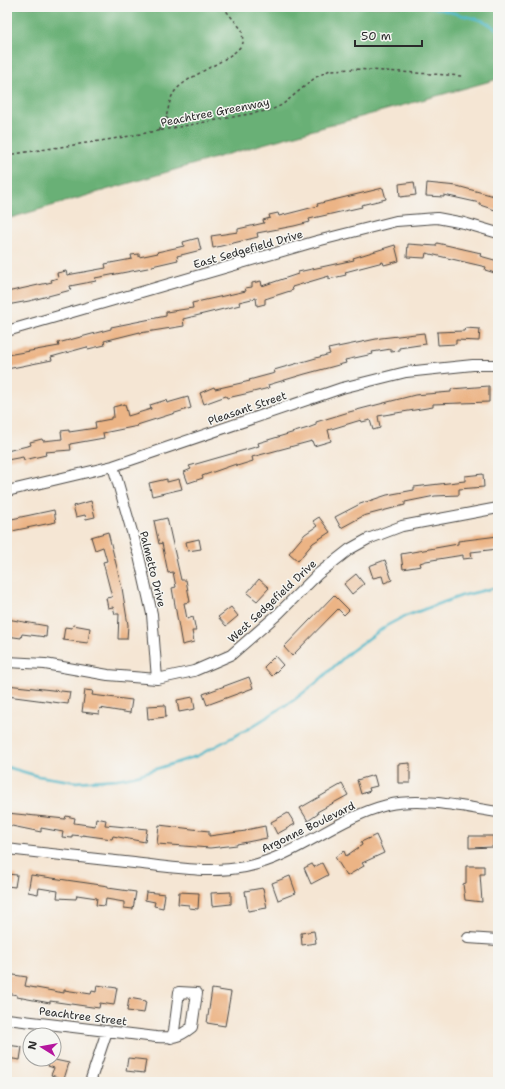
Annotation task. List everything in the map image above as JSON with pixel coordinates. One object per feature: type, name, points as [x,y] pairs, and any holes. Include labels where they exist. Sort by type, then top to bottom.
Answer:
[{"type":"street","name":"East Sedgefield Drive","points":[[7,331],[368,227],[420,218],[436,218],[464,223],[498,233]]},
{"type":"street","name":"Pleasant Street","points":[[7,492],[114,466],[342,388],[406,372],[473,365],[498,365]]},
{"type":"street","name":"Palmetto Drive","points":[[114,466],[139,556],[152,614],[157,679]]},
{"type":"street","name":"West Sedgefield Drive","points":[[7,662],[45,664],[108,675],[157,679],[194,671],[232,655],[278,614],[318,574],[350,549],[368,539],[402,526],[498,508]]},
{"type":"street","name":"Argonne Boulevard","points":[[7,849],[173,868],[225,870],[261,863],[349,820],[387,805],[415,802],[453,805],[498,812]]},
{"type":"street","points":[[468,938],[498,940]]},
{"type":"street","name":"Peachtree Street","points":[[7,1019],[170,1038]]},
{"type":"street","points":[[90,1082],[107,1031]]},
{"type":"path","points":[[158,131],[166,117],[169,104],[175,91],[190,79],[235,52],[244,43],[242,30],[223,7]]},
{"type":"path","name":"Peachtree Greenway","points":[[7,155],[176,128],[271,110],[282,105],[316,77],[330,70],[354,69],[463,76]]},
{"type":"path","points":[[166,117],[176,128]]},
{"type":"green space","points":[[7,7],[498,7],[498,79],[263,144],[7,219],[7,136],[11,136],[7,100]]},
{"type":"building","points":[[414,182],[416,195],[400,197],[399,184]]},
{"type":"building","points":[[427,183],[457,186],[498,197],[498,211],[480,205],[480,203],[444,195],[444,197],[426,196]]},
{"type":"building","points":[[383,188],[386,199],[361,205],[362,207],[309,219],[310,222],[257,233],[258,237],[213,248],[211,236],[238,232],[238,229],[264,223],[263,220],[270,218],[269,215],[278,213],[279,216],[318,206],[317,204]]},
{"type":"building","points":[[198,238],[201,250],[177,256],[178,260],[152,266],[153,267],[95,278],[96,281],[70,286],[71,290],[7,305],[7,292],[52,282],[51,280],[58,278],[57,273],[66,271],[67,275],[106,268],[105,264],[132,259],[131,255],[139,254],[139,257],[158,253],[157,252],[184,246],[183,242]]},
{"type":"building","points":[[437,243],[481,253],[480,256],[498,261],[498,274],[485,270],[486,267],[426,253],[425,258],[407,257],[408,244],[436,246]]},
{"type":"building","points":[[395,245],[399,261],[384,265],[383,262],[345,272],[346,275],[329,279],[329,276],[292,287],[293,290],[265,299],[265,304],[257,306],[256,298],[239,302],[240,305],[183,319],[184,326],[140,332],[104,341],[105,345],[88,349],[87,347],[51,357],[52,360],[7,369],[7,355],[59,346],[58,343],[111,329],[111,327],[166,316],[166,312],[193,308],[192,303],[246,291],[245,288],[252,287],[252,283],[261,281],[262,286],[298,274],[298,272],[354,260],[353,258]]},
{"type":"building","points":[[465,328],[480,329],[479,341],[456,340],[456,344],[438,345],[437,332],[464,331]]},
{"type":"building","points":[[424,333],[426,344],[399,348],[399,351],[391,352],[391,349],[372,352],[373,354],[345,360],[346,363],[268,385],[269,388],[227,398],[226,396],[204,404],[200,393],[214,387],[215,389],[250,381],[249,380],[275,373],[274,370],[330,354],[328,349],[381,338]]},
{"type":"building","points":[[489,386],[489,402],[433,404],[433,407],[378,416],[380,428],[373,430],[370,420],[362,422],[361,420],[328,430],[331,441],[314,446],[312,441],[252,457],[253,461],[237,466],[236,464],[202,476],[203,478],[188,483],[184,472],[191,469],[189,466],[259,446],[258,443],[308,428],[316,425],[316,422],[349,412],[415,395],[451,392],[451,389]]},
{"type":"building","points":[[188,397],[191,408],[137,425],[138,426],[103,433],[104,438],[70,444],[71,450],[45,452],[46,455],[24,460],[23,457],[7,460],[7,451],[31,445],[30,442],[42,439],[43,441],[62,439],[61,431],[69,430],[69,432],[96,428],[95,422],[114,417],[113,407],[125,404],[128,416],[151,409],[150,405],[166,400],[167,403]]},
{"type":"building","points":[[483,474],[484,487],[459,489],[459,495],[435,496],[405,502],[405,505],[363,516],[341,528],[335,517],[360,504],[387,495],[414,490],[414,487],[465,481],[465,476]]},
{"type":"building","points":[[167,479],[167,482],[179,479],[182,489],[152,496],[149,483]]},
{"type":"building","points":[[91,501],[95,517],[86,519],[85,515],[76,517],[73,506]]},
{"type":"building","points":[[54,510],[56,522],[7,532],[7,520]]},
{"type":"building","points":[[319,517],[330,532],[313,543],[298,561],[289,553],[305,534],[317,526],[313,521]]},
{"type":"building","points":[[167,518],[181,580],[186,580],[190,602],[184,603],[187,619],[193,617],[196,631],[192,631],[194,642],[182,645],[172,588],[176,587],[173,572],[168,573],[162,543],[159,544],[154,521]]},
{"type":"building","points":[[108,532],[122,588],[128,625],[127,639],[118,639],[119,614],[115,614],[113,607],[108,608],[106,598],[112,597],[103,562],[107,561],[103,547],[95,550],[91,537]]},
{"type":"building","points":[[498,536],[498,549],[471,552],[472,558],[463,559],[463,555],[426,561],[420,563],[421,566],[403,569],[401,554],[458,544],[458,541]]},
{"type":"building","points":[[199,539],[201,549],[188,551],[186,542]]},
{"type":"building","points":[[385,560],[392,580],[384,583],[382,576],[373,578],[369,566]]},
{"type":"building","points":[[356,574],[364,584],[352,594],[344,584]]},
{"type":"building","points":[[259,579],[269,588],[257,601],[247,593]]},
{"type":"building","points":[[334,595],[349,610],[344,615],[338,609],[292,656],[284,647]]},
{"type":"building","points":[[231,607],[238,616],[226,626],[218,617]]},
{"type":"building","points":[[7,619],[47,626],[46,637],[22,634],[21,638],[7,636]]},
{"type":"building","points":[[73,625],[90,628],[88,643],[63,640],[65,627],[72,628]]},
{"type":"building","points":[[275,656],[283,665],[272,676],[264,667]]},
{"type":"building","points":[[249,677],[253,688],[207,705],[203,694]]},
{"type":"building","points":[[7,685],[70,692],[68,704],[7,696]]},
{"type":"building","points":[[85,690],[93,691],[92,695],[132,700],[130,713],[100,708],[99,714],[82,712]]},
{"type":"building","points":[[193,697],[195,709],[179,712],[177,700]]},
{"type":"building","points":[[165,705],[166,717],[148,719],[147,706]]},
{"type":"building","points":[[410,763],[410,783],[398,783],[398,764]]},
{"type":"building","points":[[374,775],[377,786],[369,788],[370,791],[361,794],[357,780]]},
{"type":"building","points":[[342,784],[348,795],[317,812],[318,814],[308,821],[300,808]]},
{"type":"building","points":[[7,813],[65,819],[66,816],[75,818],[74,823],[95,826],[96,818],[106,820],[105,825],[147,829],[145,842],[113,836],[112,839],[82,835],[72,835],[72,838],[62,837],[63,832],[41,828],[41,832],[7,825]]},
{"type":"building","points":[[288,813],[295,824],[277,834],[271,822]]},
{"type":"building","points":[[159,825],[209,831],[209,836],[246,831],[265,826],[267,838],[237,845],[210,848],[157,844]]},
{"type":"building","points":[[376,835],[384,853],[362,863],[364,866],[347,876],[335,857],[344,851],[346,856],[362,845],[361,842]]},
{"type":"building","points":[[469,836],[493,836],[493,847],[469,848]]},
{"type":"building","points":[[322,863],[328,875],[311,884],[304,868],[312,864],[314,867]]},
{"type":"building","points":[[466,866],[484,866],[484,874],[480,874],[482,902],[465,900],[463,884],[466,883]]},
{"type":"building","points":[[7,874],[17,875],[15,887],[7,886]]},
{"type":"building","points":[[31,875],[108,886],[108,888],[136,892],[133,909],[124,908],[124,902],[106,899],[105,906],[96,905],[97,898],[77,895],[76,899],[57,898],[58,891],[39,888],[38,894],[28,892]]},
{"type":"building","points":[[290,876],[296,893],[278,900],[272,883]]},
{"type":"building","points":[[263,888],[267,908],[248,911],[245,891]]},
{"type":"building","points":[[146,892],[165,894],[163,908],[154,906],[155,902],[145,900]]},
{"type":"building","points":[[179,892],[199,893],[198,909],[189,908],[189,905],[178,904]]},
{"type":"building","points":[[231,892],[231,904],[212,906],[211,893]]},
{"type":"building","points":[[314,931],[316,943],[302,945],[301,933]]},
{"type":"building","points":[[7,974],[27,977],[25,986],[64,993],[64,990],[91,994],[92,991],[96,992],[97,985],[117,988],[114,1005],[100,1003],[99,1008],[50,1001],[50,1003],[17,997],[17,995],[7,993]]},
{"type":"building","points":[[212,989],[231,992],[225,1026],[207,1023]]},
{"type":"building","points":[[129,998],[146,1001],[144,1013],[127,1011]]},
{"type":"building","points":[[7,1045],[22,1047],[20,1060],[7,1058]]},
{"type":"building","points":[[128,1058],[146,1060],[144,1073],[126,1071]]},
{"type":"building","points":[[62,1062],[69,1063],[64,1079],[51,1075],[54,1068],[51,1067],[62,1067]]},
{"type":"waterway","points":[[431,7],[484,21],[498,30]]},
{"type":"waterway","points":[[7,767],[38,776],[76,782],[117,779],[134,776],[197,756],[248,729],[294,700],[316,683],[350,652],[386,626],[403,617],[461,596],[498,587]]}]
